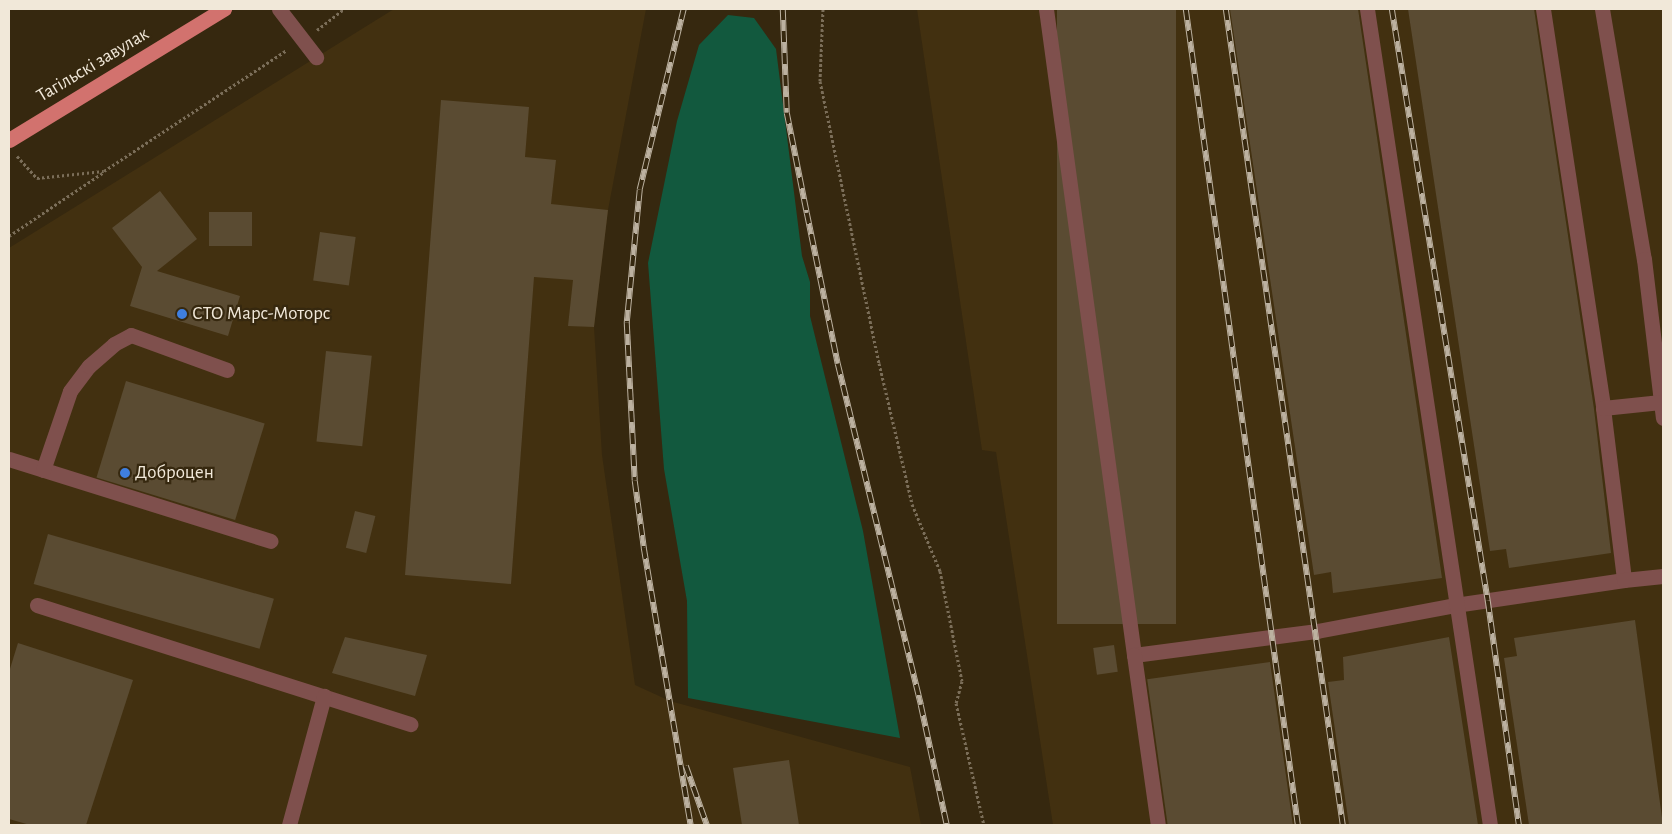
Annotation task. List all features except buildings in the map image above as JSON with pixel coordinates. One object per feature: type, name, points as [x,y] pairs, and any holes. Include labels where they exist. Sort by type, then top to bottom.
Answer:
[{"type":"main road","name":"Тагільскі завулак","points":[[12,147],[224,9]]},
{"type":"lane","points":[[279,9],[316,57]]},
{"type":"lane","points":[[1046,9],[1158,825]]},
{"type":"lane","points":[[1367,9],[1455,605],[1490,825]]},
{"type":"lane","points":[[1543,9],[1603,408],[1624,580]]},
{"type":"lane","points":[[1602,9],[1644,258],[1663,418]]},
{"type":"lane","points":[[43,470],[70,391],[89,366],[114,344],[131,335],[227,370]]},
{"type":"lane","points":[[1603,408],[1661,402]]},
{"type":"lane","points":[[9,458],[270,541]]},
{"type":"lane","points":[[1134,655],[1317,631],[1455,605],[1663,576]]},
{"type":"lane","points":[[37,605],[410,724]]},
{"type":"lane","points":[[289,825],[324,696]]},
{"type":"path","points":[[9,236],[104,171],[304,40],[344,9]]},
{"type":"path","points":[[823,9],[820,80],[879,363],[912,504],[940,571],[962,681],[956,703],[984,825]]},
{"type":"path","points":[[12,147],[37,178],[104,171]]},
{"type":"shaded area","points":[[394,9],[646,9],[608,210],[594,327],[602,455],[635,685],[670,701],[910,767],[921,825],[9,825],[9,248]]},
{"type":"shaded area","points":[[917,9],[1663,9],[1663,825],[1053,825],[996,452],[982,450]]},
{"type":"green space","points":[[728,15],[754,18],[776,49],[802,256],[810,282],[810,316],[863,531],[900,738],[688,698],[687,601],[664,469],[648,263],[677,121],[699,45]]},
{"type":"railway","points":[[684,9],[640,190],[627,323],[635,481],[644,548],[691,825]]},
{"type":"railway","points":[[783,9],[787,113],[807,213],[838,364],[921,705],[947,825]]},
{"type":"railway","points":[[1186,9],[1298,825]]},
{"type":"railway","points":[[1226,9],[1343,825]]},
{"type":"railway","points":[[1392,9],[1488,601],[1519,825]]},
{"type":"railway","points":[[686,766],[707,825]]},
{"type":"place","name":"СТО Марс-Моторс","points":[[182,314]]},
{"type":"place","name":"Доброцен","points":[[125,473]]}]
